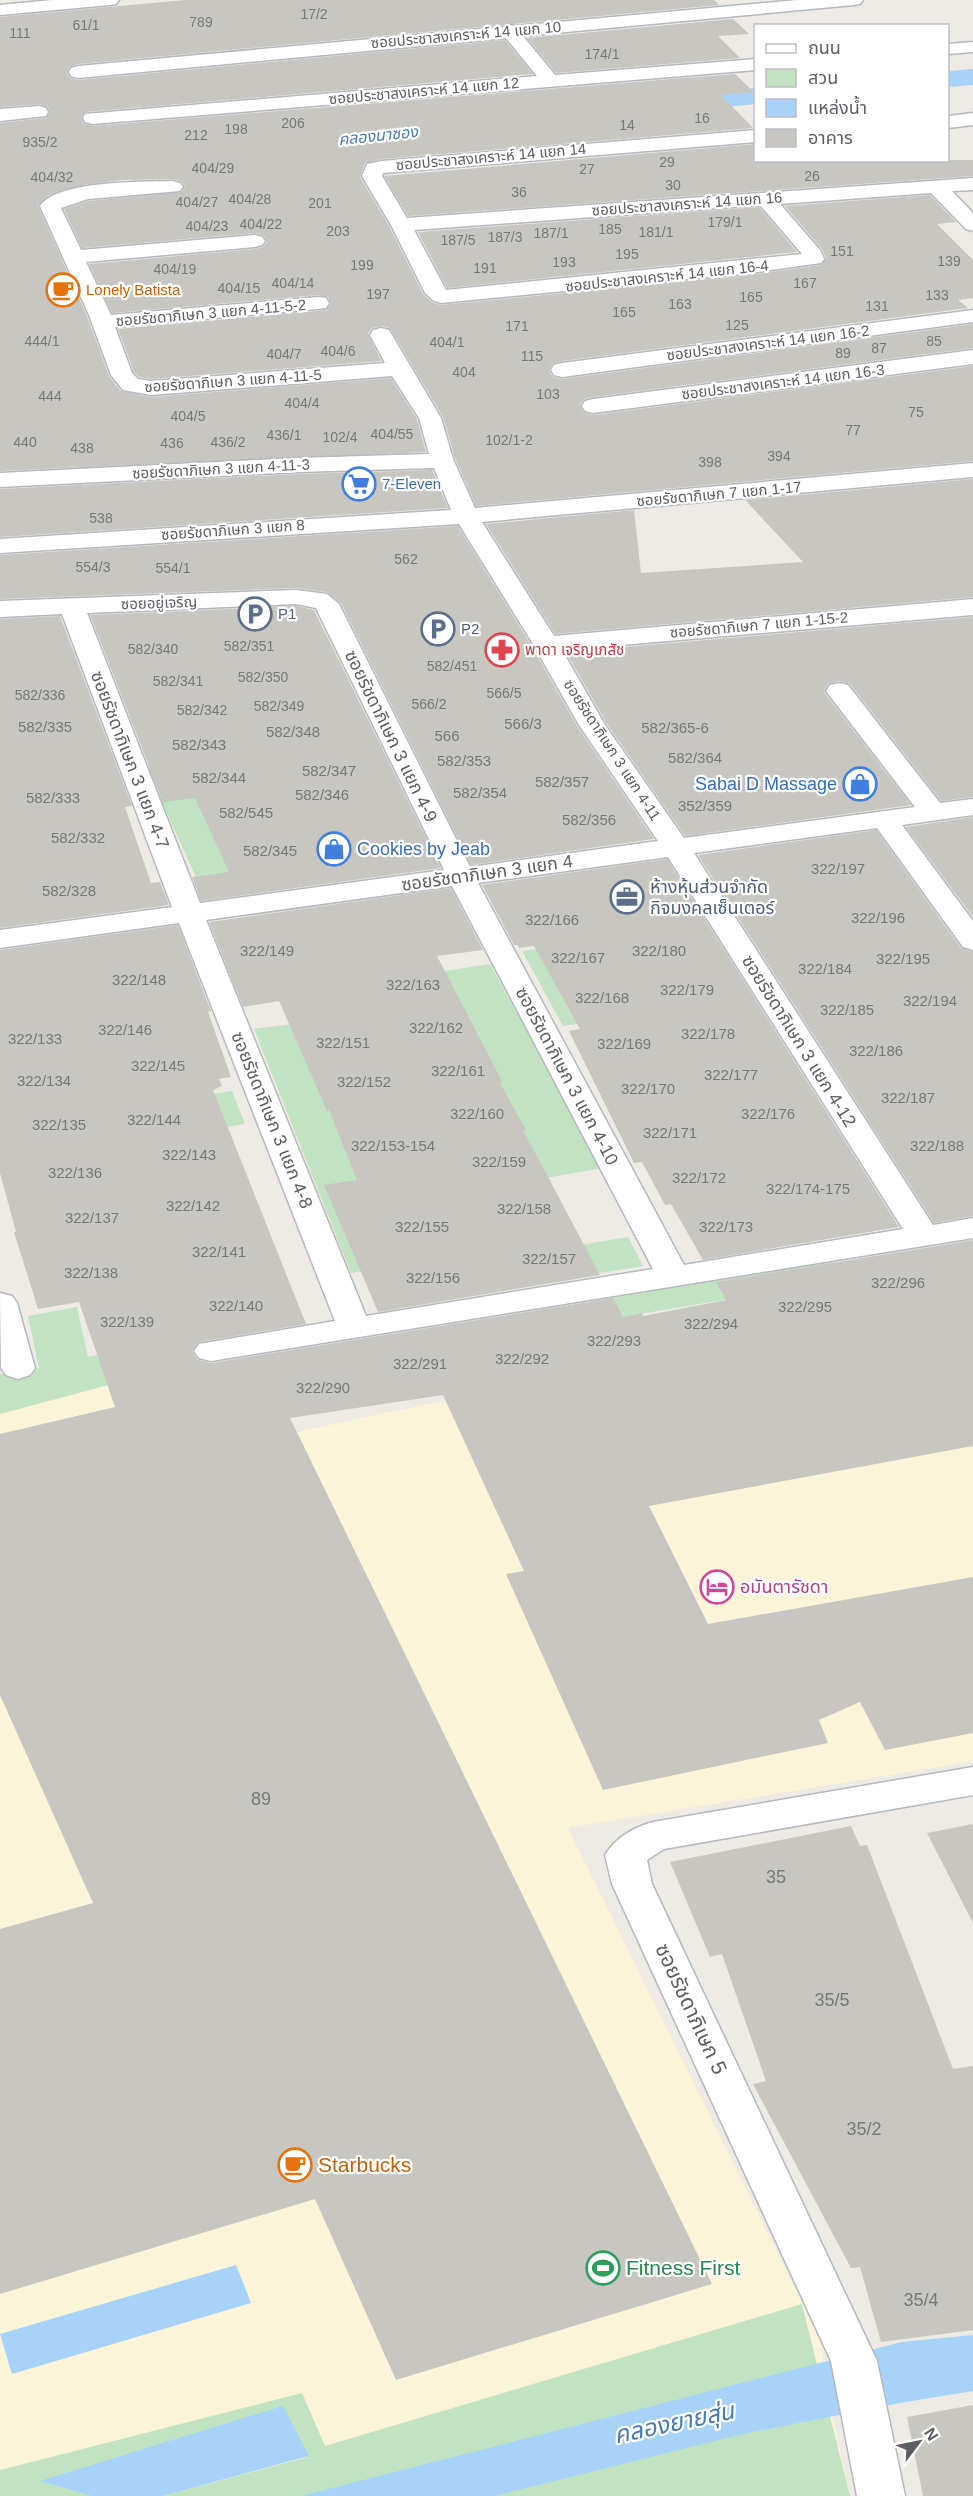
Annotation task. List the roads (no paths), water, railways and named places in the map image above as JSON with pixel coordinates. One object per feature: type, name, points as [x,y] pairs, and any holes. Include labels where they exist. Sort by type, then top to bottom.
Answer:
[{"type":"street","points":[[0,10],[110,0]]},
{"type":"street","name":"ซอยประชาสงเคราะห์ 14 แยก 10","points":[[78,72],[509,30],[854,0]]},
{"type":"street","points":[[509,30],[550,80]]},
{"type":"street","points":[[949,49],[973,46]]},
{"type":"street","name":"ซอยประชาสงเคราะห์ 14 แยก 12","points":[[92,118],[754,64]]},
{"type":"street","points":[[0,115],[39,112]]},
{"type":"street","points":[[949,122],[973,119]]},
{"type":"street","name":"ซอยประชาสงเคราะห์ 14 แยก 14","points":[[441,297],[435,293],[401,225],[372,176],[374,168],[754,136]]},
{"type":"street","name":"ซอยประชาสงเคราะห์ 14 แยก 16","points":[[401,225],[973,184]]},
{"type":"street","name":"ซอยรัชดาภิเษก 3 แยก 4-11-5","points":[[173,187],[73,194],[57,200],[50,206],[103,322],[122,375],[131,386],[141,388],[399,369]]},
{"type":"street","points":[[936,187],[973,225]]},
{"type":"street","name":"ซอยประชาสงเคราะห์ 14 แยก 16-4","points":[[441,297],[814,259],[813,254],[765,199]]},
{"type":"street","points":[[74,257],[255,241]]},
{"type":"street","name":"ซอยรัชดาภิเษก 3 แยก 4-11-5-2","points":[[103,322],[318,303]]},
{"type":"street","name":"ซอยประชาสงเคราะห์ 14 แยก 16-2","points":[[562,369],[973,316]]},
{"type":"street","name":"ซอยรัชดาภิเษก 3 แยก 4-11","points":[[381,335],[430,418],[442,461],[466,516],[546,644],[592,725],[676,847]]},
{"type":"street","name":"ซอยประชาสงเคราะห์ 14 แยก 16-3","points":[[593,406],[973,357]]},
{"type":"street","name":"ซอยรัชดาภิเษก 3 แยก 4-11-3","points":[[0,480],[298,465],[442,461]]},
{"type":"street","name":"ซอยรัชดาภิเษก 7 แยก 1-17","points":[[466,516],[973,470]]},
{"type":"street","name":"ซอยรัชดาภิเษก 3 แยก 8","points":[[0,546],[466,516]]},
{"type":"street","name":"ซอยอยู่เจริญ","points":[[0,609],[296,597],[318,599]]},
{"type":"street","name":"ซอยรัชดาภิเษก 3 แยก 4-9","points":[[318,599],[326,604],[461,877]]},
{"type":"street","name":"ซอยรัชดาภิเษก 3 แยก 4-7","points":[[72,606],[189,914]]},
{"type":"street","name":"ซอยรัชดาภิเษก 7 แยก 1-15-2","points":[[546,644],[973,606]]},
{"type":"street","points":[[839,691],[933,812]]},
{"type":"street","name":"ซอยรัชดาภิเษก 3 แยก 4","points":[[0,939],[973,807]]},
{"type":"street","points":[[884,819],[973,941]]},
{"type":"street","name":"ซอยรัชดาภิเษก 3 แยก 4-12","points":[[676,847],[923,1235]]},
{"type":"street","name":"ซอยรัชดาภิเษก 3 แยก 4-10","points":[[461,877],[673,1275]]},
{"type":"street","name":"ซอยรัชดาภิเษก 3 แยก 4-8","points":[[189,914],[354,1327]]},
{"type":"street","points":[[211,1351],[973,1228]]},
{"type":"street","points":[[0,1303],[18,1368]]},
{"type":"street","name":"ซอยรัชดาภิเษก 5","points":[[881,2496],[859,2383],[632,1884],[625,1855],[653,1836],[973,1781]]},
{"type":"water","points":[[236,2265],[251,2303],[12,2374],[0,2334]]},
{"type":"water","name":"คลองยายสุ่น","points":[[973,2335],[973,2391],[743,2434],[494,2496],[301,2496],[902,2342]]},
{"type":"water","points":[[283,2406],[309,2456],[163,2496],[91,2496],[40,2481]]},
{"type":"waterway","name":"คลองนาซอง","points":[[949,79],[973,77]]},
{"type":"waterway","name":"คลองนาซอง","points":[[657,106],[754,96]]},
{"type":"place","name":"Lonely Batista","points":[[63,290]]},
{"type":"place","name":"7-Eleven","points":[[359,484]]},
{"type":"place","name":"P1","points":[[255,614]]},
{"type":"place","name":"P2","points":[[438,629]]},
{"type":"place","name":"พาดา เจริญเภสัช","points":[[502,650]]},
{"type":"place","name":"Sabai D Massage","points":[[860,784]]},
{"type":"place","name":"Cookies by Jeab","points":[[334,849]]},
{"type":"place","name":"ห้างหุ้นส่วนจำกัด กิจมงคลเซ็นเตอร์","points":[[627,897]]},
{"type":"place","name":"อมันตารัชดา","points":[[717,1587]]},
{"type":"place","name":"Starbucks","points":[[295,2165]]},
{"type":"place","name":"Fitness First","points":[[603,2268]]}]
